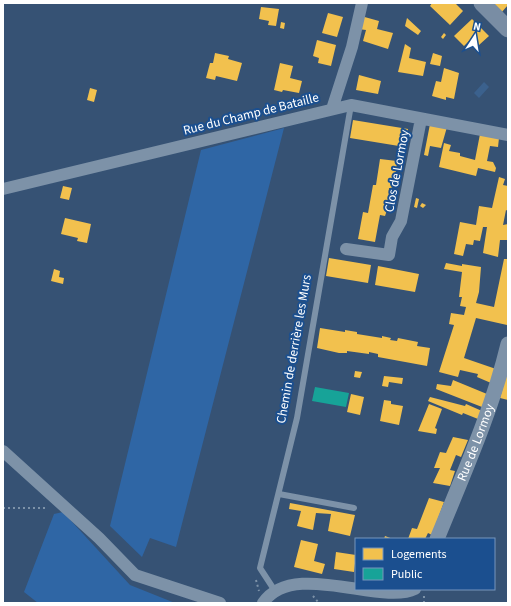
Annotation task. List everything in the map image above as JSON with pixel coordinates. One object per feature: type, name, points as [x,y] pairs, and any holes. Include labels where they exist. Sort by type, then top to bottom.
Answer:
[{"type":"main road","points":[[482,3],[508,29]]},
{"type":"street","points":[[332,109],[352,47],[362,3]]},
{"type":"street","name":"Rue du Champ de Bataille","points":[[3,189],[351,105],[508,135]]},
{"type":"street","name":"Clos de Lormoy","points":[[346,249],[389,255],[392,237],[401,221],[421,119]]},
{"type":"street","name":"Rue de Lormoy","points":[[437,538],[481,429],[502,370],[508,344]]},
{"type":"street","points":[[3,451],[66,507],[135,575],[220,603]]},
{"type":"street","points":[[263,603],[268,595],[283,588],[299,587],[383,600],[402,597],[413,590]]},
{"type":"lane","name":"Chemin de derrière les Murs","points":[[275,591],[260,568],[297,418],[351,105]]},
{"type":"lane","points":[[279,494],[354,508]]},
{"type":"path","points":[[3,508],[66,507]]},
{"type":"shaded area","points":[[484,82],[489,87],[479,98],[474,93]]},
{"type":"shaded area","points":[[284,128],[176,547],[150,538],[142,557],[110,526],[201,150]]},
{"type":"shaded area","points":[[63,512],[130,585],[175,603],[38,603],[24,592],[54,514]]},
{"type":"building: Logements","points":[[432,3],[455,3],[463,11],[450,25],[430,6]]},
{"type":"building: Logements","points":[[491,3],[508,3],[508,5],[501,13]]},
{"type":"building: Logements","points":[[261,7],[279,9],[276,26],[268,25],[269,21],[259,19]]},
{"type":"building: Logements","points":[[328,13],[343,17],[337,37],[322,33]]},
{"type":"building: Logements","points":[[361,16],[379,21],[377,29],[393,33],[388,49],[363,41],[366,30],[358,29]]},
{"type":"building: Logements","points":[[407,18],[421,31],[418,35],[405,26]]},
{"type":"building: Logements","points":[[472,19],[489,36],[479,45],[472,38],[464,46],[454,36]]},
{"type":"building: Logements","points":[[281,22],[285,23],[284,29],[280,28]]},
{"type":"building: Logements","points":[[444,33],[446,35],[443,39],[441,37]]},
{"type":"building: Logements","points":[[317,40],[336,45],[331,66],[318,63],[319,58],[313,56]]},
{"type":"building: Logements","points":[[405,44],[411,48],[409,58],[426,62],[423,76],[398,72]]},
{"type":"building: Logements","points":[[215,53],[229,56],[228,59],[242,63],[237,81],[216,76],[215,80],[206,78],[210,63],[213,63]]},
{"type":"building: Logements","points":[[433,53],[442,56],[440,66],[430,64]]},
{"type":"building: Logements","points":[[280,63],[293,66],[290,78],[302,81],[299,93],[274,90]]},
{"type":"building: Logements","points":[[444,68],[459,73],[454,99],[446,97],[446,100],[432,96],[436,81],[441,82]]},
{"type":"building: Logements","points":[[359,75],[381,81],[378,94],[356,90]]},
{"type":"building: Logements","points":[[90,88],[97,90],[94,102],[87,100]]},
{"type":"building: Logements","points":[[353,120],[408,129],[405,147],[350,138]]},
{"type":"building: Logements","points":[[430,124],[447,127],[441,148],[430,146],[428,156],[424,155]]},
{"type":"building: Logements","points":[[480,134],[499,138],[498,147],[490,146],[487,161],[493,162],[496,168],[495,172],[478,168],[476,176],[439,167],[444,143],[451,145],[449,151],[460,153],[460,156],[475,160]]},
{"type":"building: Logements","points":[[380,159],[397,161],[395,181],[392,188],[389,188],[388,207],[385,216],[380,215],[375,242],[358,239],[363,212],[368,213],[373,185],[376,185]]},
{"type":"building: Logements","points":[[499,177],[505,179],[503,185],[508,186],[508,211],[506,210],[503,225],[508,224],[508,240],[500,240],[498,257],[483,253],[487,227],[483,227],[480,241],[474,240],[473,245],[466,244],[463,256],[454,254],[460,222],[476,225],[479,206],[492,208]]},
{"type":"building: Logements","points":[[63,186],[72,188],[69,200],[60,198]]},
{"type":"building: Logements","points":[[416,198],[419,199],[417,208],[414,207]]},
{"type":"building: Logements","points":[[422,203],[426,205],[423,208],[420,206]]},
{"type":"building: Logements","points":[[65,218],[91,224],[87,243],[77,241],[78,238],[61,234]]},
{"type":"building: Logements","points":[[329,258],[371,265],[368,283],[326,276]]},
{"type":"building: Logements","points":[[504,259],[508,259],[507,325],[476,318],[464,358],[496,369],[491,383],[477,377],[478,374],[460,370],[458,377],[439,372],[454,325],[449,324],[451,313],[464,315],[466,307],[460,306],[462,297],[459,297],[462,272],[444,269],[446,263],[481,267],[479,292],[476,303],[494,307]]},
{"type":"building: Logements","points":[[378,266],[419,274],[415,292],[375,285]]},
{"type":"building: Logements","points":[[54,269],[60,271],[59,277],[64,278],[63,284],[51,281]]},
{"type":"building: Logements","points":[[320,328],[345,332],[345,330],[357,332],[357,334],[382,338],[382,336],[391,338],[390,340],[397,341],[398,338],[418,342],[417,346],[430,348],[427,366],[378,357],[378,354],[369,352],[369,354],[347,351],[347,353],[339,353],[317,348]]},
{"type":"building: Logements","points":[[508,369],[508,400],[500,398]]},
{"type":"building: Logements","points":[[355,371],[362,372],[360,378],[354,377]]},
{"type":"building: Logements","points":[[384,376],[403,378],[402,384],[389,382],[388,387],[382,386]]},
{"type":"building: Logements","points":[[453,380],[487,394],[482,407],[436,389],[437,384],[451,386]]},
{"type":"building: Logements","points":[[351,394],[364,397],[360,415],[347,412]]},
{"type":"building: Logements","points":[[430,397],[465,406],[466,404],[482,411],[478,419],[463,413],[462,415],[428,401]]},
{"type":"building: Logements","points":[[384,400],[391,401],[391,404],[403,406],[399,425],[380,421]]},
{"type":"building: Logements","points":[[429,404],[442,409],[435,428],[437,429],[436,434],[418,431]]},
{"type":"building: Logements","points":[[453,437],[468,440],[461,457],[456,455],[450,470],[455,471],[450,486],[433,483],[440,468],[434,468],[440,452],[446,453]]},
{"type":"building: Logements","points":[[429,498],[444,502],[432,535],[428,533],[426,538],[408,538],[412,528],[417,529]]},
{"type":"building: Logements","points":[[290,503],[355,515],[350,536],[328,531],[331,514],[316,513],[313,530],[297,526],[301,511],[289,509]]},
{"type":"building: Logements","points":[[301,540],[318,544],[314,561],[325,564],[322,574],[294,567]]},
{"type":"building: Logements","points":[[336,552],[355,555],[354,572],[334,569]]},
{"type":"building: Public","points":[[315,387],[349,393],[346,407],[312,401]]}]
